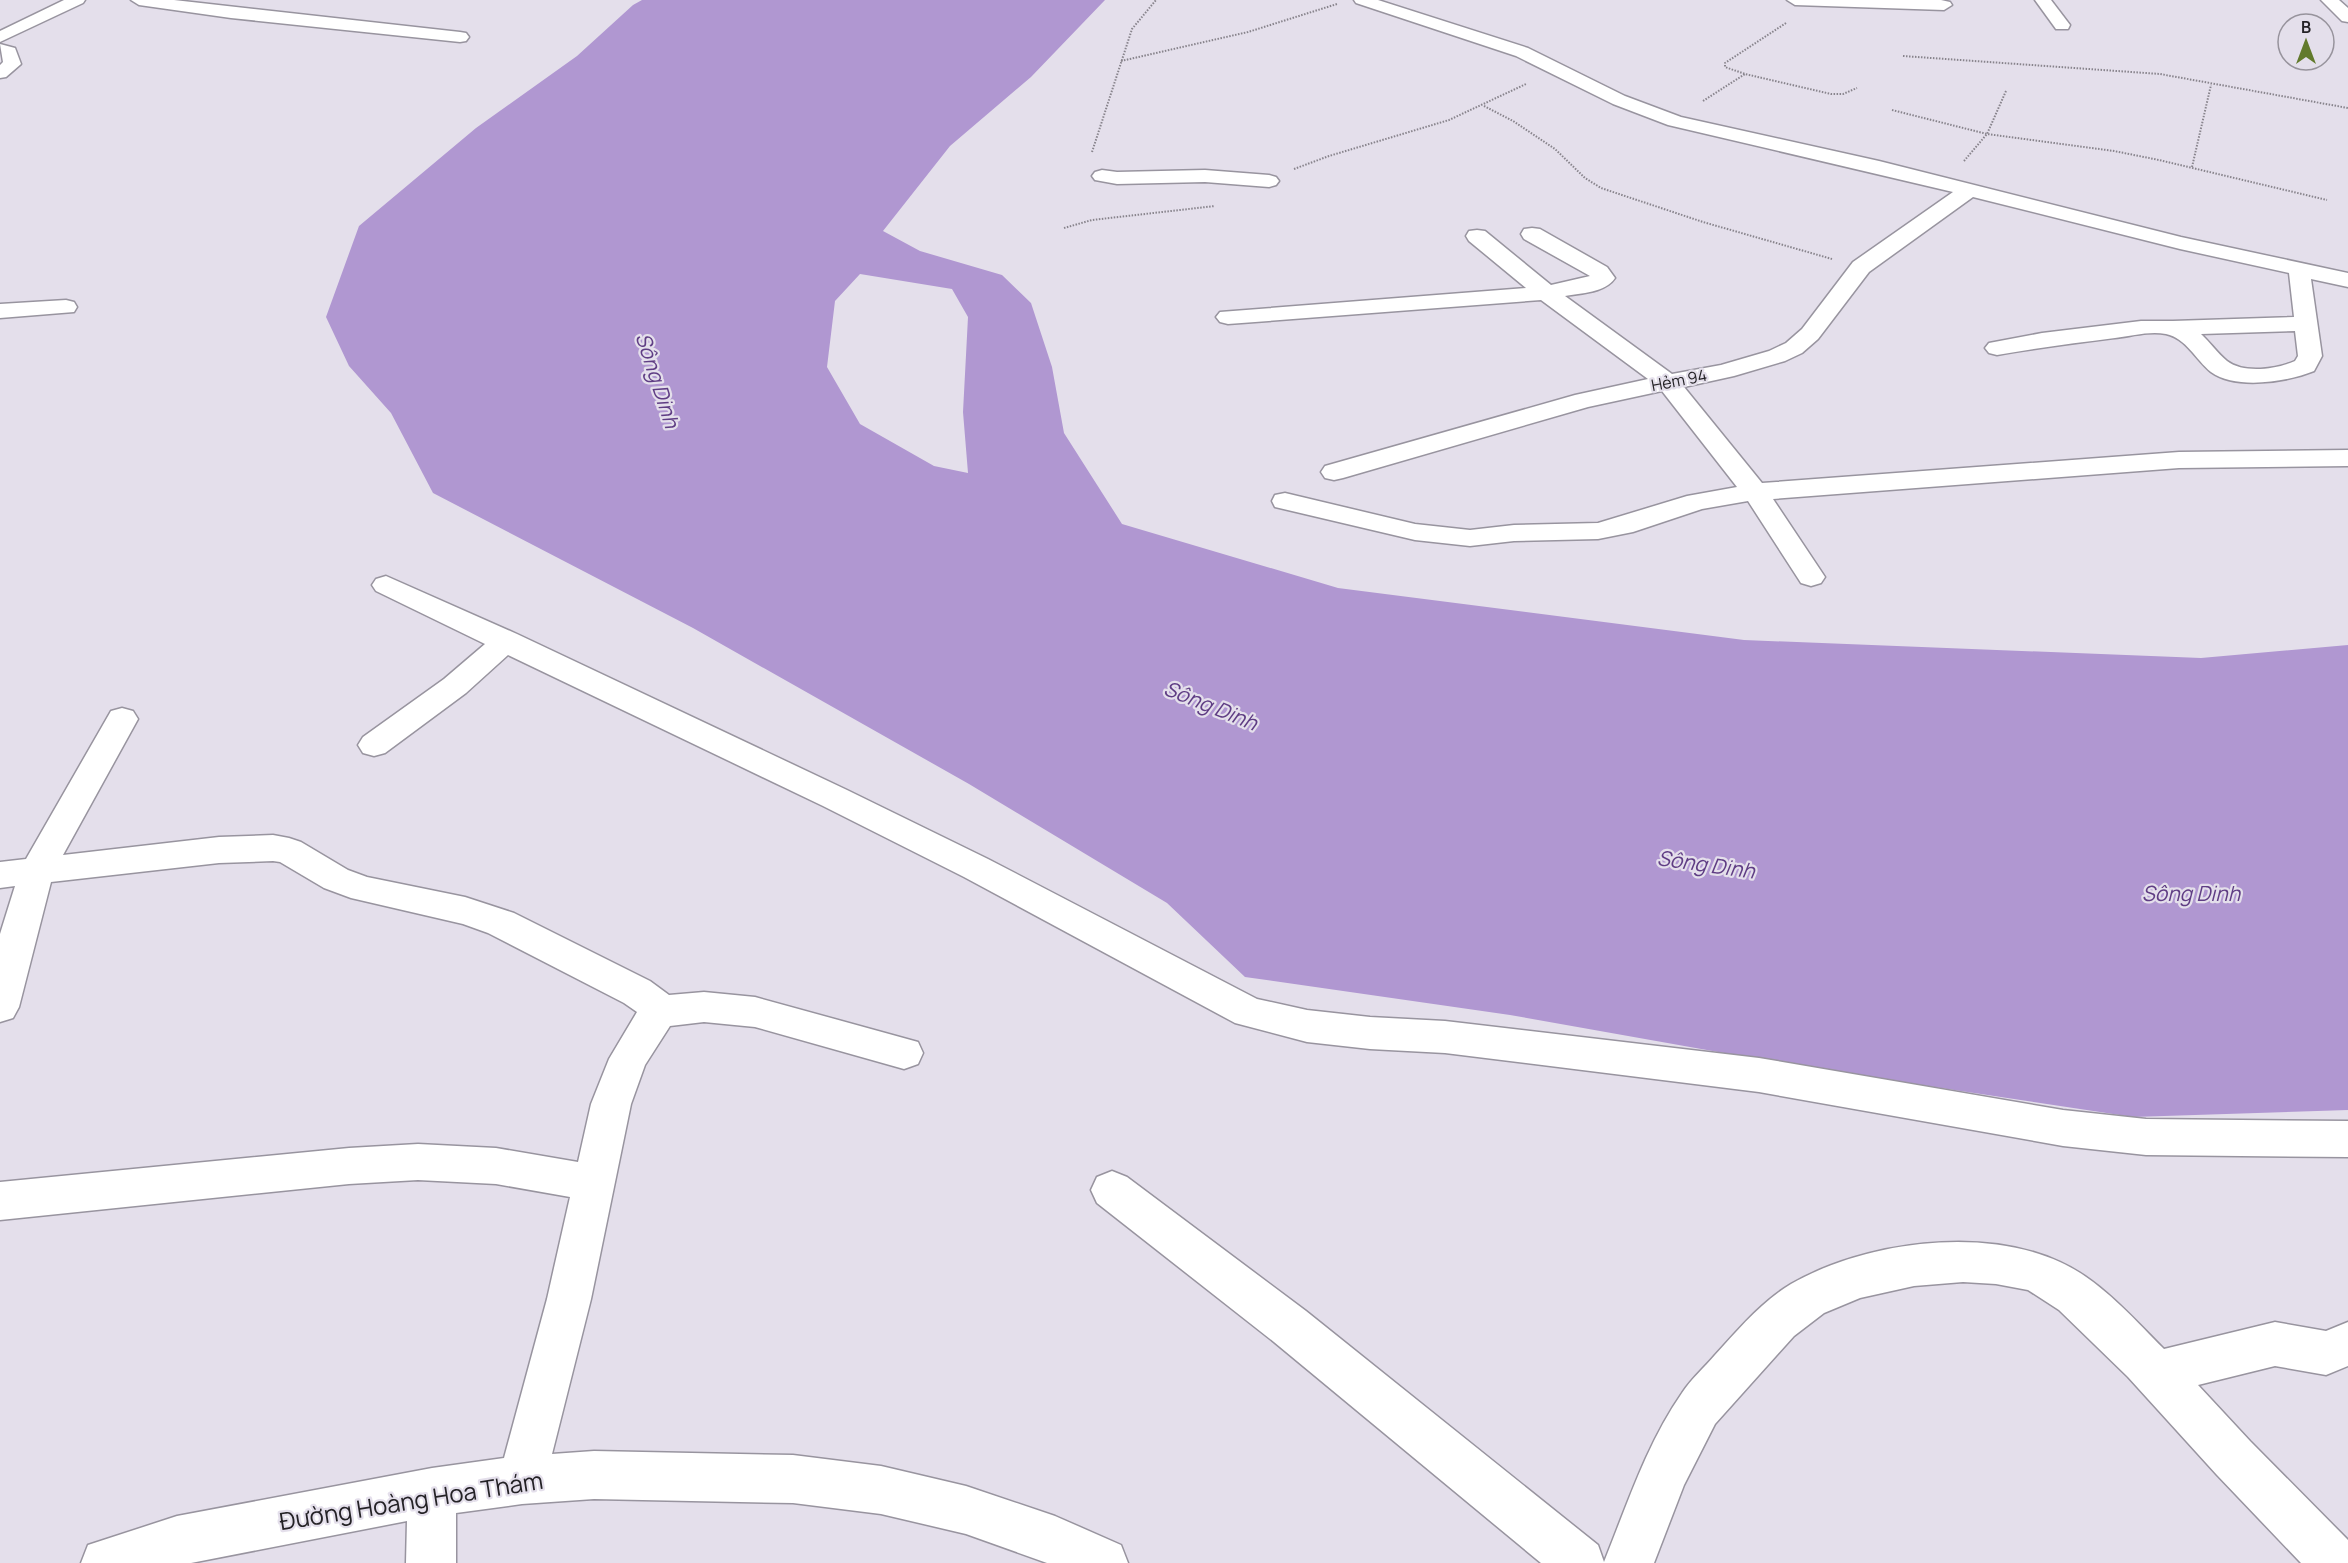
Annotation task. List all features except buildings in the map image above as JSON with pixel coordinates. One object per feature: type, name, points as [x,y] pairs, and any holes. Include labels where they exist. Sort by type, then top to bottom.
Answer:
[{"type":"street","points":[[0,37],[77,0]]},
{"type":"street","points":[[139,0],[460,37]]},
{"type":"street","points":[[1362,0],[1522,52],[1619,100],[1675,121],[2348,280]]},
{"type":"street","points":[[1796,0],[1944,5]]},
{"type":"street","points":[[2043,0],[2062,25]]},
{"type":"street","points":[[2329,0],[2348,17]]},
{"type":"street","points":[[0,49],[9,52],[12,57],[12,64],[0,73]]},
{"type":"street","points":[[1102,176],[1117,178],[1205,176],[1269,181]]},
{"type":"street","name":"Hẻm 94","points":[[1334,472],[1584,400],[1761,361],[1794,348],[1823,318],[1862,267],[1968,191]]},
{"type":"street","points":[[1228,317],[1546,293],[1602,281],[1603,275],[1532,234]]},
{"type":"street","points":[[1477,236],[1546,293],[1667,382],[1755,492],[1811,577]]},
{"type":"street","points":[[2175,328],[2190,337],[2223,369],[2234,373],[2291,372],[2305,366],[2309,362],[2299,269]]},
{"type":"street","points":[[0,311],[66,307]]},
{"type":"street","points":[[1997,348],[2102,332],[2154,327],[2306,324]]},
{"type":"street","points":[[1285,501],[1415,532],[1470,538],[1514,533],[1598,531],[1623,526],[1697,502],[1755,492],[2179,460],[2348,458]]},
{"type":"street","points":[[386,585],[966,863],[1248,1012],[1307,1026],[1370,1033],[1445,1037],[1759,1075],[2063,1128],[2158,1137],[2348,1138]]},
{"type":"street","points":[[374,745],[455,686],[506,641]]},
{"type":"street","points":[[0,1007],[19,930],[37,871],[122,719]]},
{"type":"street","points":[[0,875],[219,850],[273,848],[289,851],[336,879],[363,889],[465,911],[501,923],[637,992],[656,1006],[657,1012],[628,1059],[610,1104],[569,1299],[522,1480]]},
{"type":"street","points":[[657,1012],[704,1007],[755,1012],[904,1053]]},
{"type":"street","points":[[0,1201],[337,1167],[418,1162],[496,1167],[593,1182]]},
{"type":"street","points":[[1112,1190],[1227,1275],[1342,1366],[1580,1563]]},
{"type":"street","points":[[1629,1563],[1679,1443],[1696,1412],[1762,1335],[1797,1305],[1840,1286],[1871,1275],[1918,1265],[1957,1261],[1997,1263],[2027,1269],[2057,1283],[2083,1302],[2157,1373],[2225,1449],[2336,1563]]},
{"type":"street","points":[[2157,1373],[2275,1344],[2326,1353],[2348,1344]]},
{"type":"street","name":"Đường Hoàng Hoa Thám","points":[[106,1563],[177,1541],[432,1492],[522,1480],[594,1475],[683,1475],[793,1479],[881,1490],[966,1510],[1055,1541],[1103,1563]]},
{"type":"street","points":[[431,1563],[432,1492]]},
{"type":"path","points":[[1102,176],[1091,165],[1091,153],[1135,24],[1156,0]]},
{"type":"path","points":[[1811,1],[1786,23],[1725,63],[1725,67],[1745,74],[1831,94],[1843,94],[1857,88]]},
{"type":"path","points":[[1121,61],[1257,29],[1338,3]]},
{"type":"path","points":[[1903,56],[2145,73],[2348,108]]},
{"type":"path","points":[[1064,228],[1092,220],[1226,204],[1249,196],[1269,181],[1317,160],[1438,124],[1483,106],[1555,67]]},
{"type":"path","points":[[1675,121],[1745,74]]},
{"type":"path","points":[[2192,167],[2211,85]]},
{"type":"path","points":[[1940,183],[1971,156],[1987,134],[2006,91]]},
{"type":"path","points":[[1483,106],[1513,121],[1555,149],[1585,178],[1601,188],[1703,222],[1862,267]]},
{"type":"path","points":[[1892,110],[1987,134],[2114,151],[2192,167],[2327,200]]},
{"type":"water","name":"Sông Dinh","points":[[642,0],[1105,0],[1031,77],[950,146],[883,231],[920,251],[1002,275],[1031,303],[1052,367],[1064,433],[1122,524],[1338,588],[1744,640],[2201,658],[2348,645],[2348,1110],[2133,1117],[1808,1068],[1510,1015],[1245,977],[1167,903],[969,784],[693,628],[433,493],[391,413],[349,366],[326,317],[359,226],[476,128],[577,56],[633,5]],"holes":[[[860,274],[952,289],[968,317],[963,412],[968,473],[934,466],[860,424],[827,367],[835,301]]]}]
